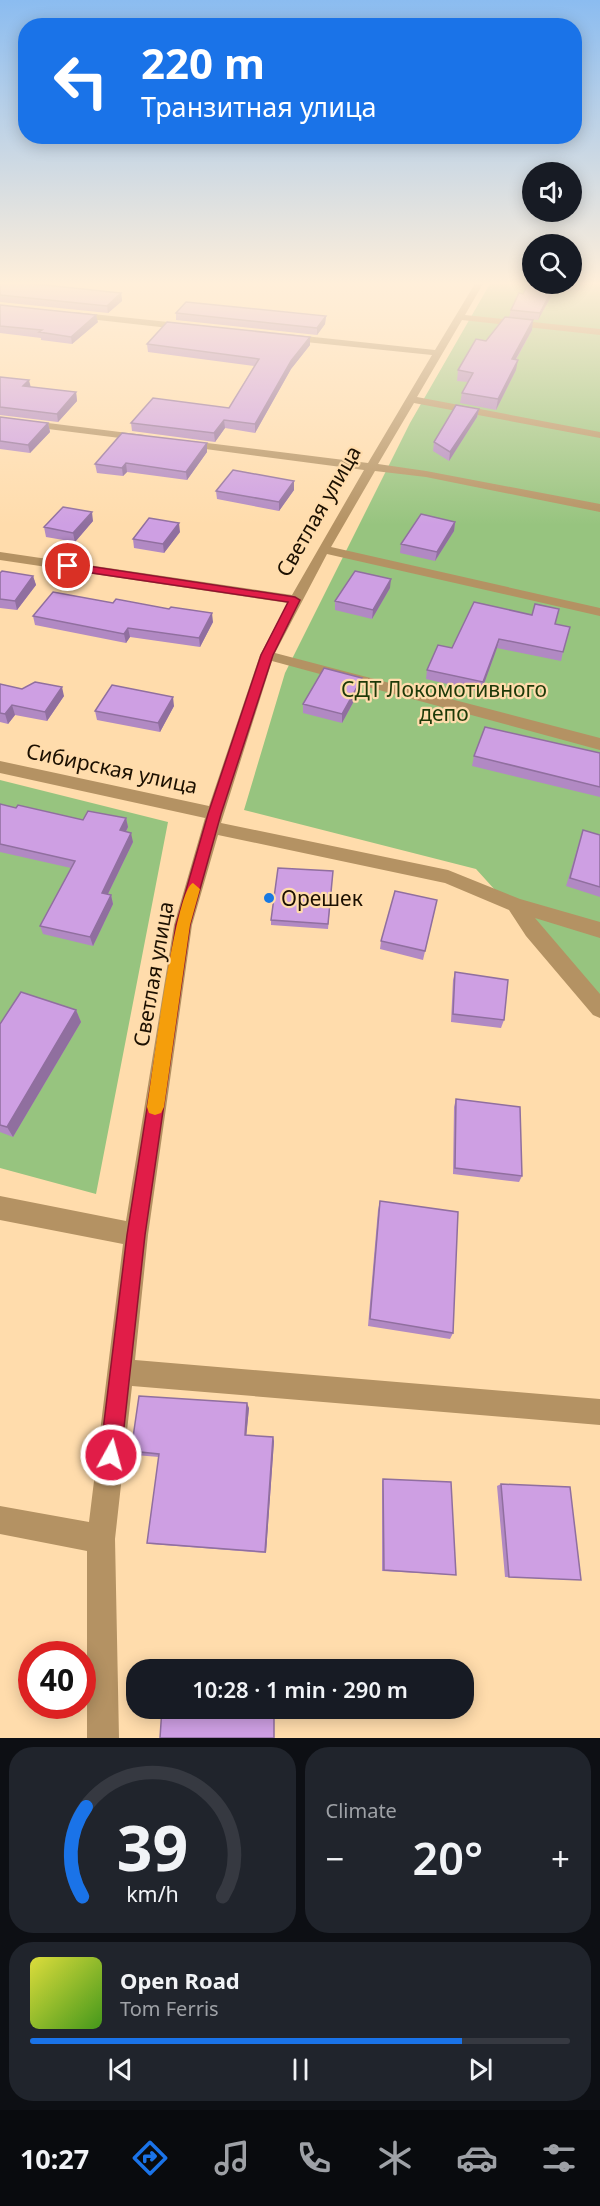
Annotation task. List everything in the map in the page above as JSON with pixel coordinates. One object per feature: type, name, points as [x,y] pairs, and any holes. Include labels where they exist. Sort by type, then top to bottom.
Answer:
[{"type":"street","name":"Светлая улица","points":[[103,1738],[101,1539],[136,1235],[183,925],[213,820],[267,655],[323,549],[431,363]]},
{"type":"street","points":[[411,399],[600,435]]},
{"type":"street","points":[[0,420],[151,439]]},
{"type":"street","points":[[174,442],[426,474],[600,508]]},
{"type":"street","points":[[323,549],[600,612]]},
{"type":"street","points":[[0,556],[295,600]]},
{"type":"street","points":[[267,655],[600,744]]},
{"type":"street","name":"Сибирская улица","points":[[0,767],[448,877],[516,905],[600,930]]},
{"type":"street","points":[[516,905],[533,930],[600,1009]]},
{"type":"street","points":[[0,1208],[136,1235]]},
{"type":"street","points":[[120,1372],[600,1412]]},
{"type":"street","points":[[0,1520],[101,1539]]},
{"type":"green space","name":"СДТ Локомотивного депо","points":[[444,363],[600,363],[600,1006],[476,869],[244,810],[285,673],[410,423]]},
{"type":"green space","points":[[0,780],[168,822],[96,1194],[0,1168]]},
{"type":"building","points":[[256,363],[290,363],[255,424],[224,420],[214,433],[131,423],[153,398],[229,408]]},
{"type":"building","points":[[462,363],[516,363],[498,399],[462,393],[473,373],[458,370]]},
{"type":"building","points":[[0,377],[29,380],[23,386],[76,392],[57,414],[0,407]]},
{"type":"building","points":[[456,405],[479,409],[450,452],[434,442]]},
{"type":"building","points":[[0,417],[48,423],[28,445],[0,441]]},
{"type":"building","points":[[122,433],[207,443],[186,472],[126,463],[122,468],[95,464]]},
{"type":"building","points":[[233,470],[294,481],[279,502],[216,491]]},
{"type":"building","points":[[63,507],[92,512],[73,533],[44,527]]},
{"type":"building","points":[[421,514],[455,522],[437,552],[401,544]]},
{"type":"building","points":[[149,518],[179,523],[163,544],[133,539]]},
{"type":"building","points":[[2,571],[33,576],[15,601],[0,599],[0,573]]},
{"type":"building","points":[[355,571],[391,579],[373,610],[335,601]]},
{"type":"building","points":[[53,592],[113,603],[116,599],[169,609],[171,607],[212,613],[199,638],[128,628],[124,634],[33,616]]},
{"type":"building","points":[[474,602],[532,615],[535,604],[559,609],[555,624],[570,627],[563,652],[499,639],[483,682],[427,670],[438,645],[452,648]]},
{"type":"building","points":[[324,668],[362,678],[342,714],[303,704]]},
{"type":"building","points":[[35,682],[62,687],[45,712],[12,705],[5,714],[0,713],[0,684],[22,689]]},
{"type":"building","points":[[112,685],[173,697],[158,723],[95,711]]},
{"type":"building","points":[[485,727],[600,753],[600,787],[474,756]]},
{"type":"building","points":[[0,804],[16,808],[18,805],[83,820],[88,811],[126,818],[120,830],[131,833],[102,893],[111,895],[90,937],[40,926],[75,861],[0,844]]},
{"type":"building","points":[[583,830],[600,835],[600,887],[570,878]]},
{"type":"building","points":[[278,868],[333,871],[328,924],[271,920]]},
{"type":"building","points":[[395,891],[437,900],[425,951],[381,941]]},
{"type":"building","points":[[455,972],[508,980],[504,1020],[453,1014]]},
{"type":"building","points":[[21,992],[76,1010],[7,1127],[0,1125],[0,1024]]},
{"type":"building","points":[[456,1099],[520,1107],[522,1176],[455,1168]]},
{"type":"building","points":[[380,1201],[458,1212],[453,1333],[370,1319]]},
{"type":"building","points":[[139,1396],[247,1403],[245,1435],[273,1437],[265,1552],[147,1543],[159,1454],[131,1451]]},
{"type":"building","points":[[383,1479],[451,1482],[456,1575],[384,1570]]},
{"type":"building","points":[[501,1484],[570,1487],[581,1580],[509,1577]]},
{"type":"building","points":[[161,1719],[274,1719],[274,1738],[160,1738]]},
{"type":"slow traffic","points":[[155,1107],[183,925],[193,889]]},
{"type":"place","name":"Орешек","points":[[269,898]]},
{"type":"route","points":[[68,566],[295,600],[267,655],[215,814],[183,925],[136,1235],[111,1455]]}]
